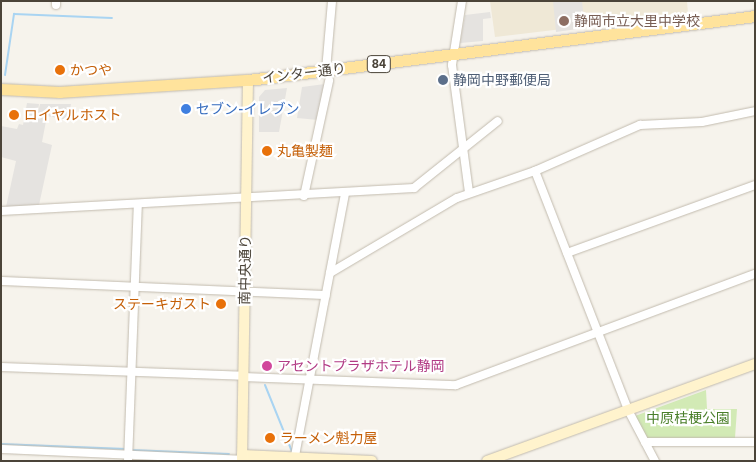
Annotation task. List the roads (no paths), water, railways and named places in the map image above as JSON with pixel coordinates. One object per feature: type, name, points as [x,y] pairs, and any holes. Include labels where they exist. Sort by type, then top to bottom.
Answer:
[{"type":"main road","name":"インター通り","points":[[1,89],[60,92],[327,75],[453,55],[755,16]]},
{"type":"street","points":[[304,196],[327,75],[332,1]]},
{"type":"street","points":[[462,1],[453,55],[469,194]]},
{"type":"street","name":"南中央通り","points":[[242,459],[248,80]]},
{"type":"street","points":[[330,273],[469,194],[535,172],[640,125],[702,122],[755,111]]},
{"type":"street","points":[[1,211],[247,200],[414,188],[498,121]]},
{"type":"street","points":[[535,172],[628,410],[655,461]]},
{"type":"street","points":[[567,253],[755,185]]},
{"type":"street","points":[[294,459],[311,380],[345,193]]},
{"type":"street","points":[[128,454],[138,204]]},
{"type":"street","points":[[1,367],[456,385],[755,274]]},
{"type":"street","points":[[1,280],[326,294]]},
{"type":"street","points":[[487,461],[755,364]]},
{"type":"street","points":[[645,442],[755,442]]},
{"type":"street","points":[[1,449],[242,459],[372,461]]},
{"type":"waterway","points":[[5,75],[14,14],[112,18]]},
{"type":"waterway","points":[[265,385],[293,454]]},
{"type":"waterway","points":[[1,444],[126,449]]},
{"type":"waterway","points":[[131,450],[229,454]]},
{"type":"place","name":"静岡市立大里中学校","points":[[564,21]]},
{"type":"place","name":"かつや","points":[[60,70]]},
{"type":"place","name":"静岡中野郵便局","points":[[443,80]]},
{"type":"place","name":"セブン-イレブン","points":[[186,109]]},
{"type":"place","name":"ロイヤルホスト","points":[[14,115]]},
{"type":"place","name":"丸亀製麺","points":[[267,151]]},
{"type":"place","name":"ステーキガスト","points":[[221,304]]},
{"type":"place","name":"アセントプラザホテル静岡","points":[[267,366]]},
{"type":"place","name":"ラーメン魁力屋","points":[[270,438]]},
{"type":"park label","name":"中原桔梗公園","points":[[688,418]]}]
